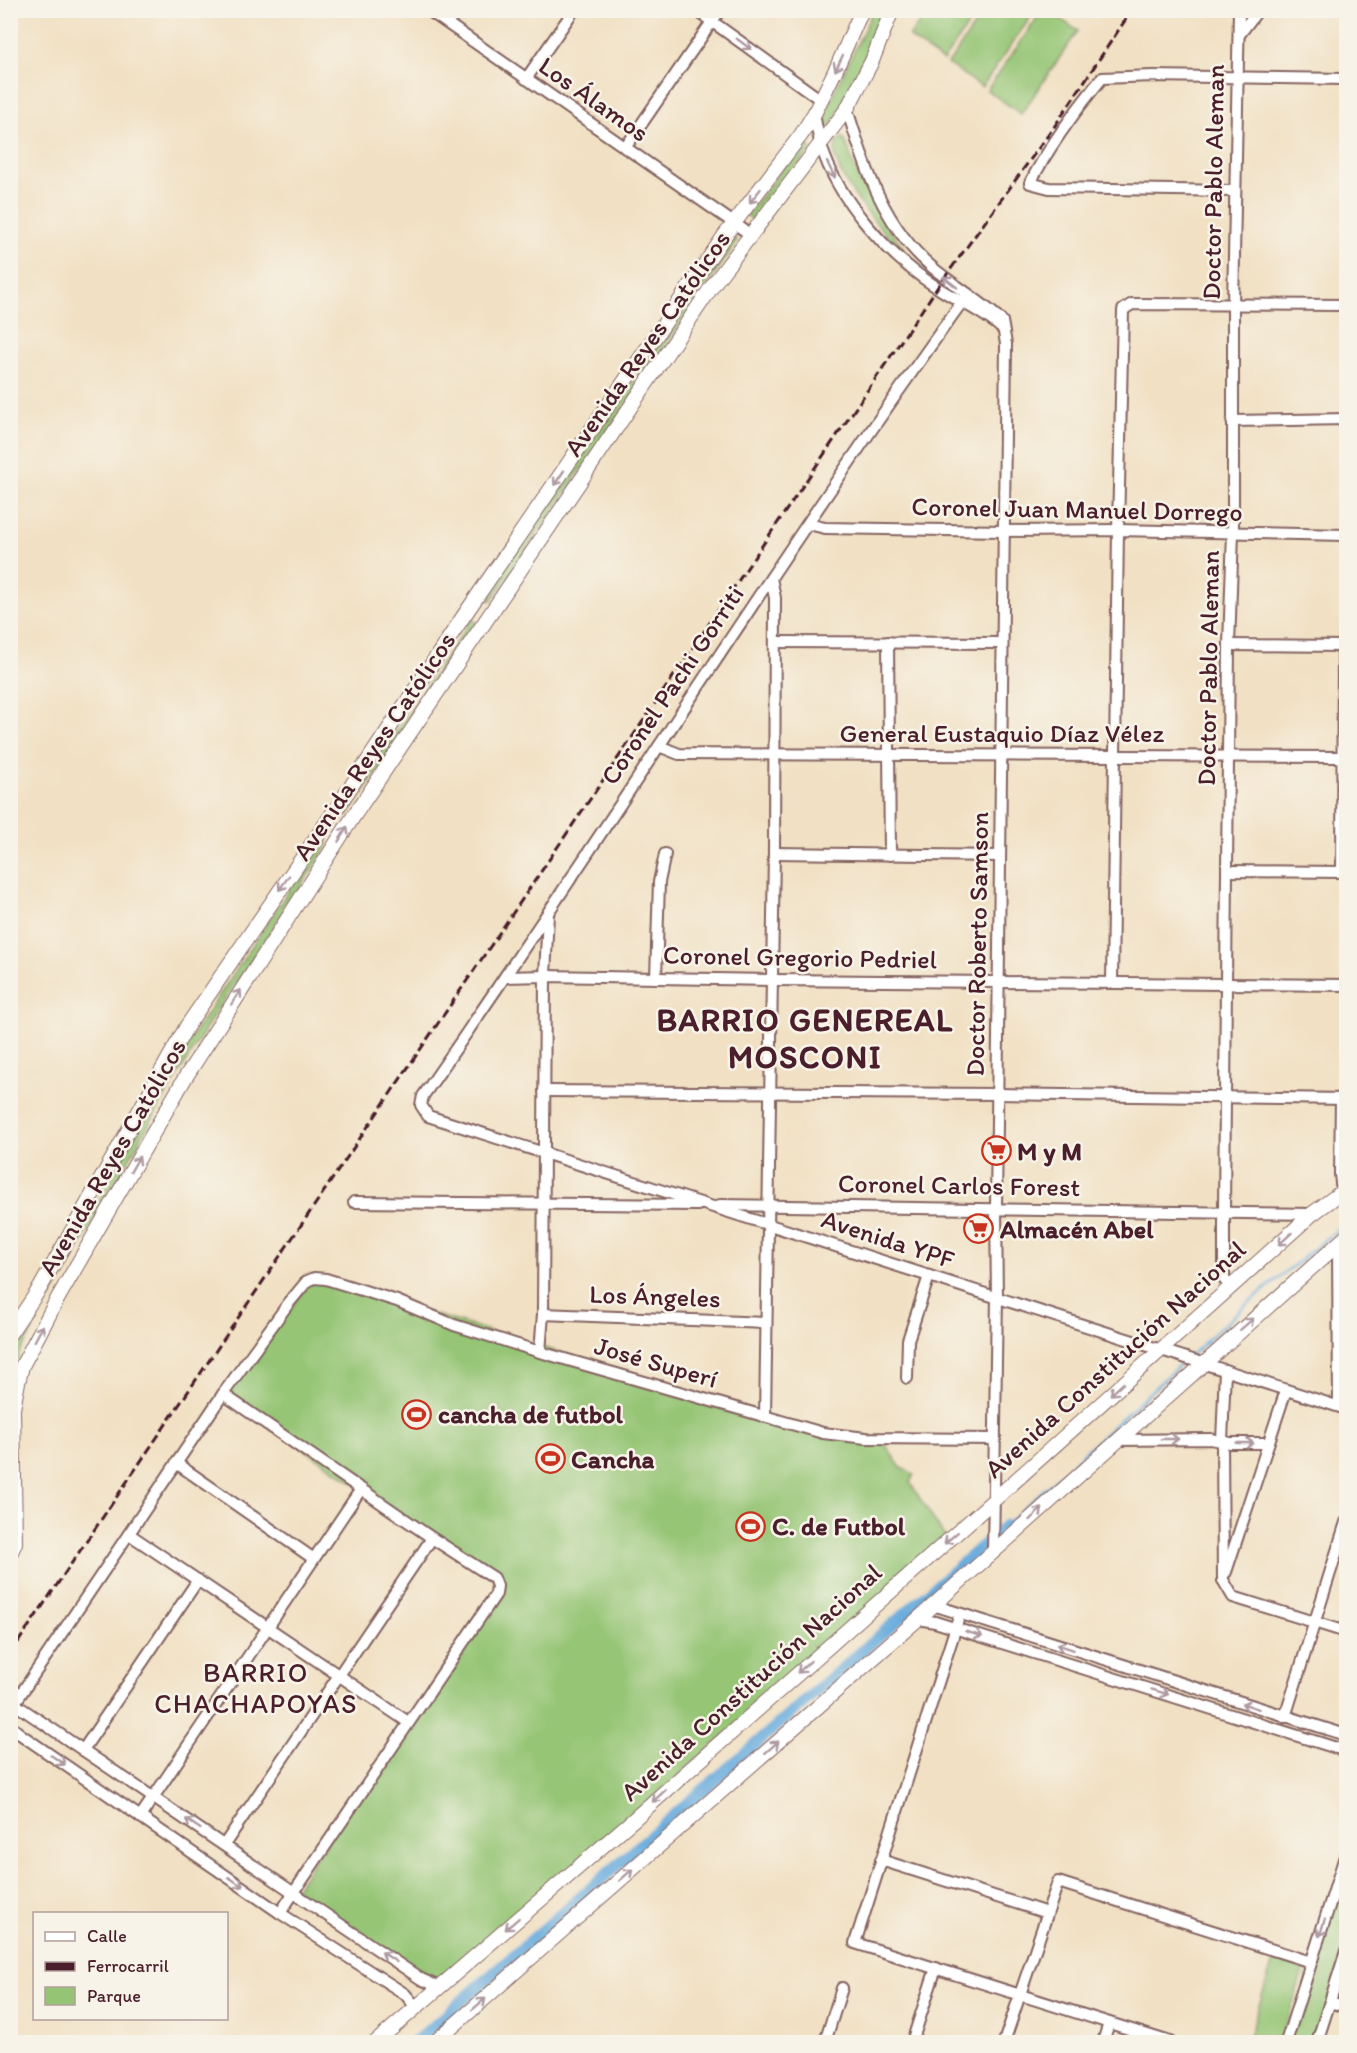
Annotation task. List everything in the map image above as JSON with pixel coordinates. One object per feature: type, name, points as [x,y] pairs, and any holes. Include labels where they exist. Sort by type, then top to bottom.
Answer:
[{"type":"main road","name":"Avenida Reyes Católicos","points":[[10,1333],[40,1288],[204,999],[735,222],[814,114],[862,10]]},
{"type":"main road","name":"Avenida Reyes Católicos","points":[[10,1554],[15,1543],[13,1409],[22,1366],[58,1298],[184,1078],[355,814],[709,291],[848,109],[872,61],[892,10]]},
{"type":"main road","name":"Avenida Constitución Nacional","points":[[376,2043],[995,1499],[1312,1214],[1344,1191]]},
{"type":"main road","points":[[435,2043],[993,1553],[1118,1440],[1199,1361],[1342,1240]]},
{"type":"main road","points":[[10,1452],[14,1495]]},
{"type":"street","name":"Los Álamos","points":[[428,10],[751,235]]},
{"type":"street","points":[[526,79],[574,10]]},
{"type":"street","points":[[696,10],[821,100]]},
{"type":"street","points":[[625,148],[720,10]]},
{"type":"street","name":"Doctor Pablo Aleman","points":[[1230,1287],[1224,1279],[1224,1212],[1229,645],[1233,533],[1233,305],[1239,10]]},
{"type":"street","points":[[1239,35],[1258,10]]},
{"type":"street","points":[[1235,191],[1049,188],[1030,183],[1039,165],[1069,120],[1102,78],[1152,76],[1347,79]]},
{"type":"street","name":"Doctor Roberto Samson","points":[[848,109],[863,163],[877,196],[892,221],[917,253],[964,299]]},
{"type":"street","name":"Doctor Roberto Samson","points":[[814,114],[821,146],[842,190],[877,235],[917,273],[1002,321],[1005,335],[993,1553]]},
{"type":"street","name":"Coronel Pachi Gorriti","points":[[421,1105],[423,1096],[506,978],[906,377],[964,299]]},
{"type":"street","points":[[1112,983],[1122,314],[1125,306],[1132,304],[1347,305]]},
{"type":"street","points":[[1232,421],[1346,418]]},
{"type":"street","name":"Coronel Juan Manuel Dorrego","points":[[808,524],[825,528],[1118,530],[1347,535]]},
{"type":"street","points":[[765,1417],[774,853],[775,598],[771,578]]},
{"type":"street","points":[[775,642],[1001,643]]},
{"type":"street","points":[[888,642],[887,754],[890,855]]},
{"type":"street","points":[[1228,871],[1344,872],[1345,646],[1229,645]]},
{"type":"street","name":"General Eustaquio Díaz Vélez","points":[[659,746],[679,754],[1344,757]]},
{"type":"street","points":[[774,853],[1000,856]]},
{"type":"street","points":[[656,978],[659,882],[665,854]]},
{"type":"street","points":[[540,1352],[543,1314],[542,1203],[548,912]]},
{"type":"street","name":"Coronel Gregorio Pedriel","points":[[506,978],[545,976],[1347,985]]},
{"type":"street","points":[[544,1090],[1344,1099],[1340,1174],[1344,1191]]},
{"type":"street","name":"Avenida YPF","points":[[421,1105],[428,1116],[1343,1408]]},
{"type":"street","name":"Coronel Carlos Forest","points":[[354,1202],[768,1205],[1312,1214]]},
{"type":"street","points":[[1342,1240],[1343,1408]]},
{"type":"street","points":[[907,1378],[908,1340],[929,1275]]},
{"type":"street","name":"José Superí","points":[[223,1394],[288,1304],[307,1281],[314,1278],[326,1279],[387,1298],[454,1325],[540,1352],[765,1417],[841,1436],[995,1439]]},
{"type":"street","name":"Los Ángeles","points":[[543,1314],[766,1323]]},
{"type":"street","points":[[1225,1370],[1222,1441],[1223,1580],[1233,1597],[1347,1632]]},
{"type":"street","points":[[1223,1580],[1286,1390]]},
{"type":"street","points":[[280,1913],[293,1892],[408,1722],[496,1594],[497,1590],[494,1578],[223,1394],[13,1707],[83,1750],[153,1798],[224,1845],[293,1892],[421,1979],[439,1987]]},
{"type":"street","points":[[1118,1440],[1268,1443]]},
{"type":"street","points":[[176,1463],[314,1558]]},
{"type":"street","points":[[140,1817],[362,1489]]},
{"type":"street","points":[[1286,1717],[1347,1522]]},
{"type":"street","points":[[129,1534],[408,1722]]},
{"type":"street","points":[[224,1845],[432,1538]]},
{"type":"street","points":[[83,1750],[198,1580]]},
{"type":"street","points":[[933,1605],[1347,1736]]},
{"type":"street","points":[[960,1614],[855,1943],[1170,2043]]},
{"type":"street","points":[[918,1619],[955,1628],[1347,1751]]},
{"type":"street","points":[[1125,1681],[1130,1667]]},
{"type":"street","points":[[10,1726],[280,1913],[405,1994],[416,2007]]},
{"type":"street","points":[[1286,2043],[1347,1852]]},
{"type":"street","points":[[881,1860],[1047,1913]]},
{"type":"street","points":[[1004,2043],[1058,1882],[1311,1962]]},
{"type":"street","points":[[1317,2043],[1347,1951]]},
{"type":"street","points":[[912,2043],[936,1968]]},
{"type":"street","points":[[825,2043],[842,1988]]},
{"type":"street","points":[[1330,2002],[1347,2007]]},
{"type":"street","points":[[1103,2043],[1109,2023]]},
{"type":"green space","points":[[985,10],[1035,11],[982,87],[948,64]]},
{"type":"green space","points":[[873,11],[885,11],[869,50],[833,123],[830,126],[825,125],[822,118]]},
{"type":"green space","points":[[927,11],[978,11],[943,61],[909,37]]},
{"type":"green space","points":[[1042,11],[1049,11],[1078,31],[1021,114],[987,90]]},
{"type":"green space","points":[[843,138],[860,178],[903,248],[901,250],[869,215],[846,183],[835,153],[837,141]]},
{"type":"green space","points":[[805,140],[811,149],[753,221],[747,215]]},
{"type":"green space","points":[[733,237],[737,240],[732,249],[491,601],[486,598],[510,559]]},
{"type":"green space","points":[[472,619],[477,623],[348,815],[342,811]]},
{"type":"green space","points":[[323,839],[329,844],[214,1015],[50,1299],[44,1296],[195,1032]]},
{"type":"green space","points":[[314,1278],[817,1431],[881,1438],[901,1468],[914,1474],[910,1483],[947,1540],[439,1987],[293,1892],[497,1590],[494,1578],[223,1394]]},
{"type":"green space","points":[[25,1326],[32,1328],[32,1332],[20,1352],[11,1381],[11,1350]]},
{"type":"green space","points":[[1346,1853],[1346,1953],[1318,2042],[1286,2042]]},
{"type":"green space","points":[[1274,1959],[1299,1967],[1303,1972],[1280,2042],[1247,2042]]},
{"type":"waterway","points":[[1190,1356],[1248,1303],[1346,1223]]},
{"type":"waterway","points":[[1005,1526],[1185,1360]]},
{"type":"waterway","points":[[415,2042],[1005,1526]]},
{"type":"railway","points":[[10,1654],[937,288],[1054,127],[1132,10]]},
{"type":"place","name":"M y M","points":[[996,1151]]},
{"type":"place","name":"Almacén Abel","points":[[979,1229]]},
{"type":"place","name":"cancha de futbol","points":[[417,1414]]},
{"type":"place","name":"Cancha","points":[[550,1459]]},
{"type":"place","name":"C. de Futbol","points":[[751,1526]]},
{"type":"district","name":"BARRIO GENEREAL MOSCONI","points":[[805,1038]]},
{"type":"district","name":"BARRIO CHACHAPOYAS","points":[[256,1688]]}]
